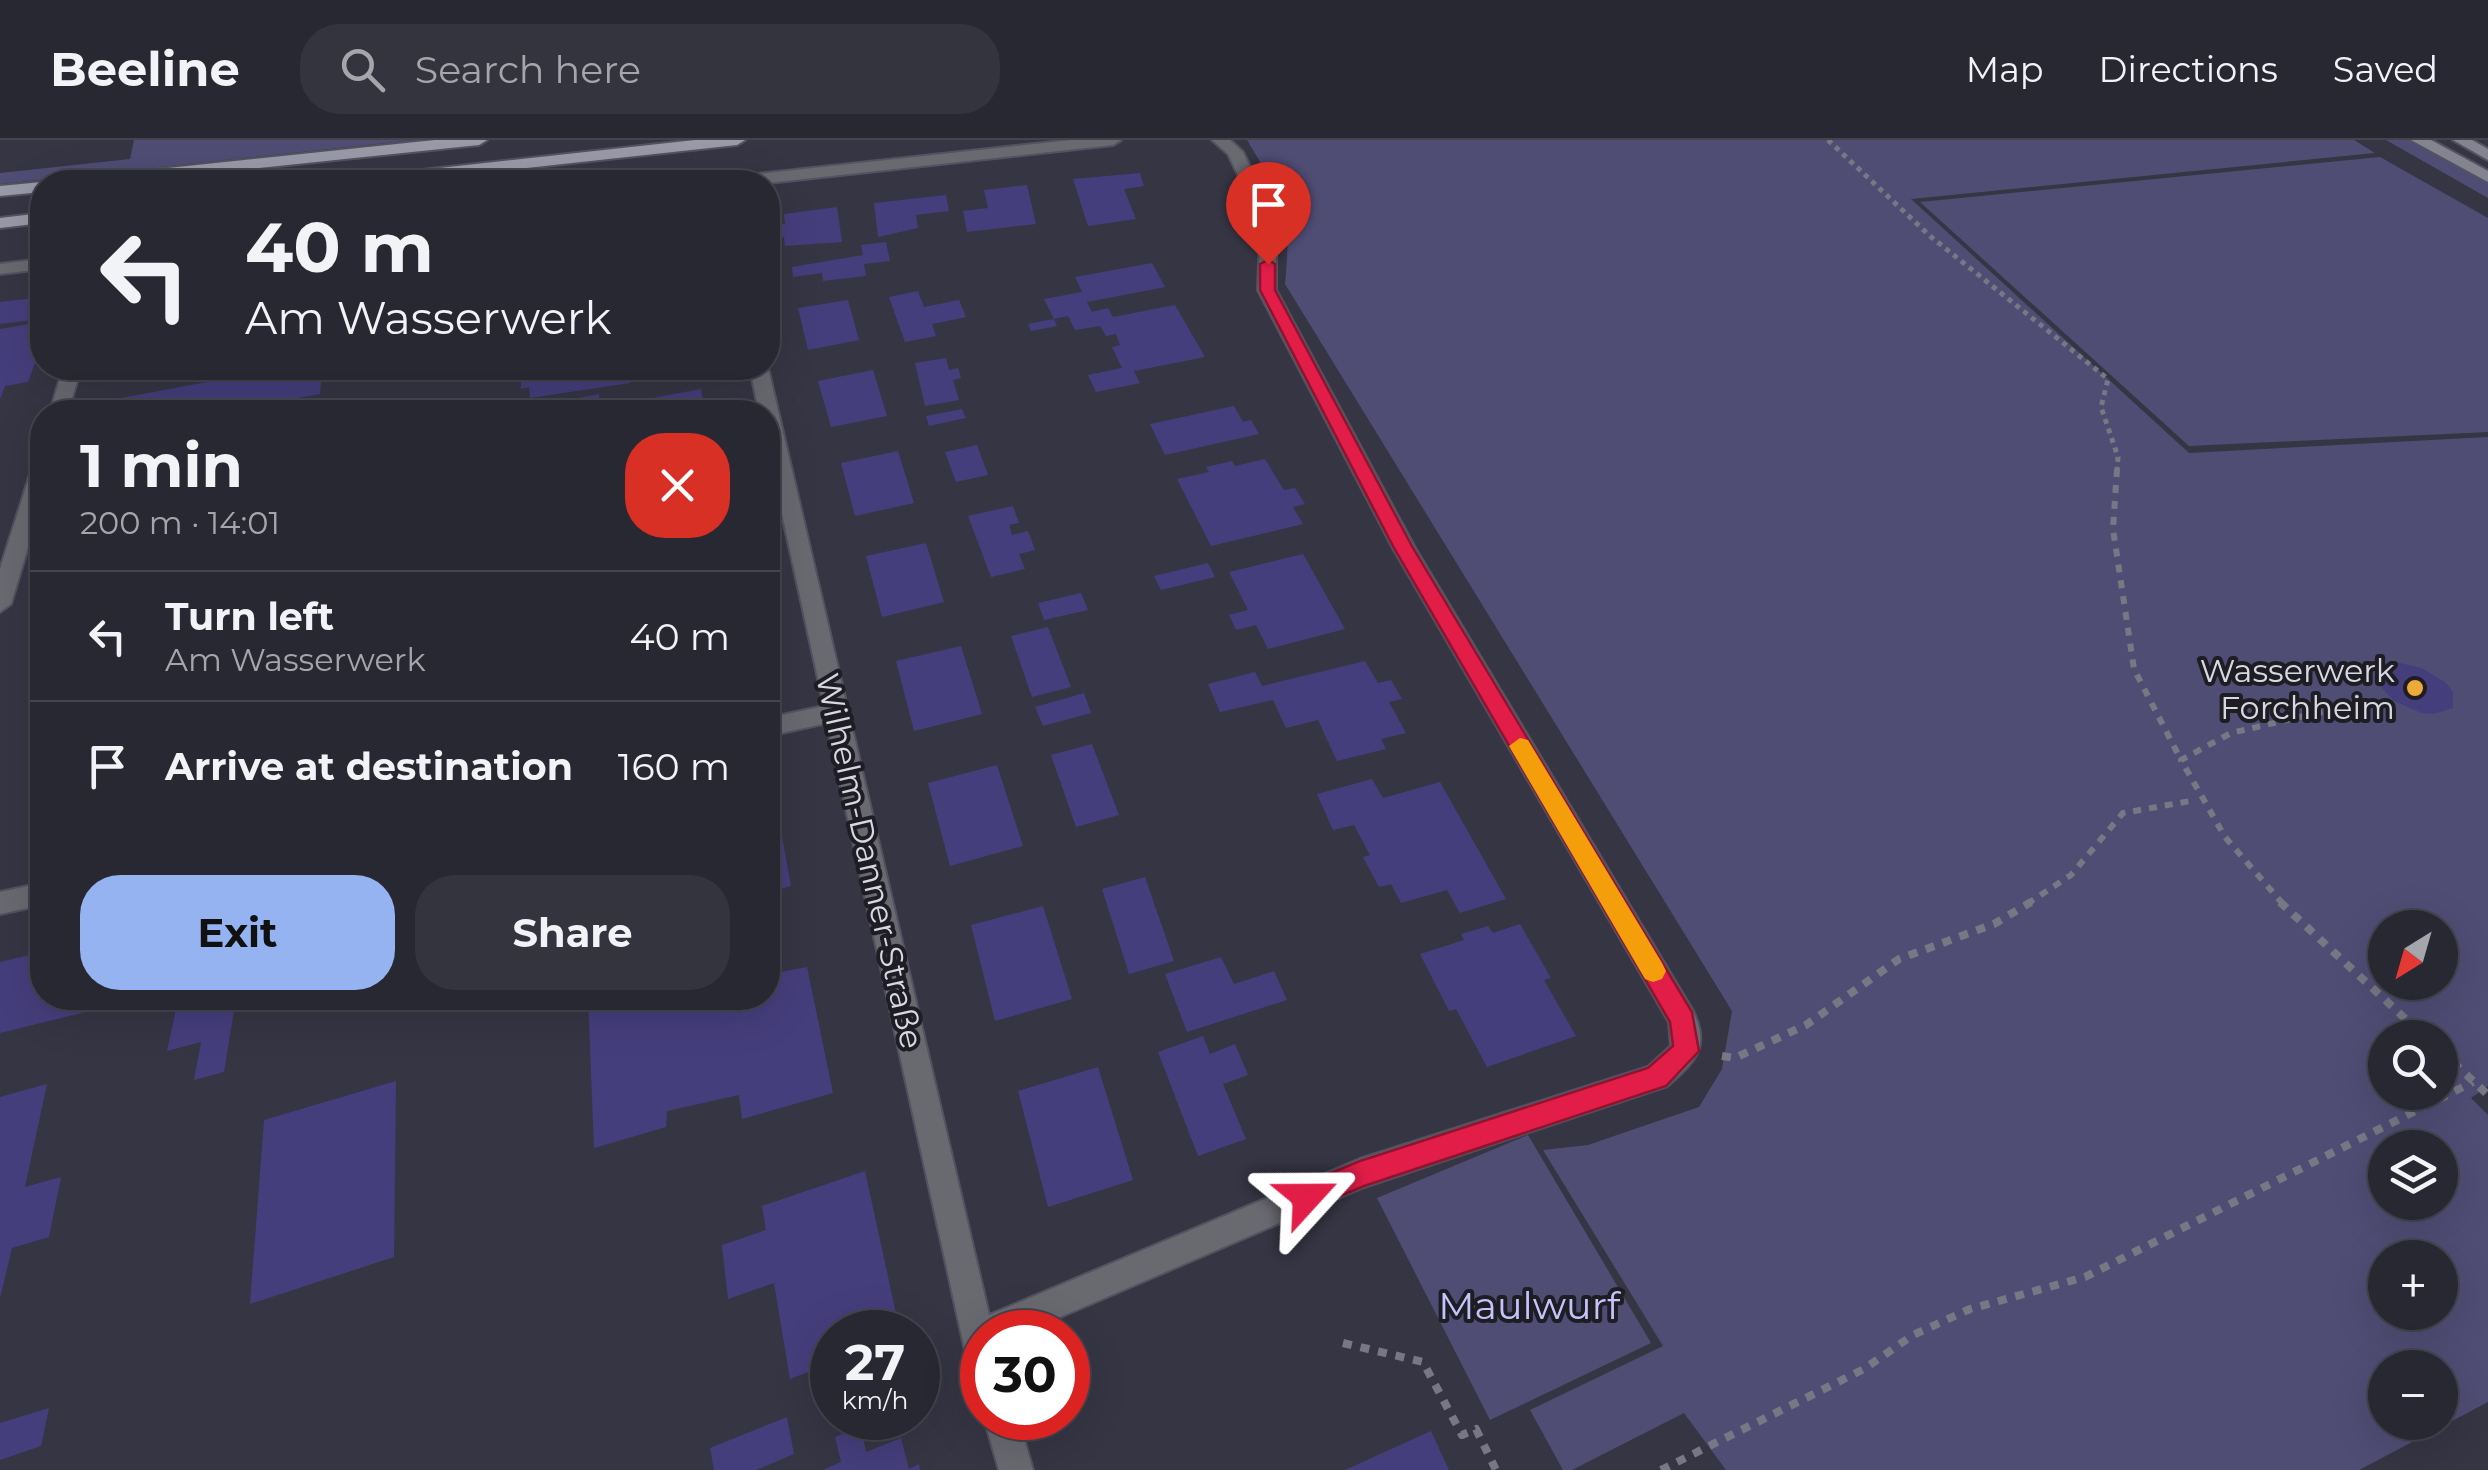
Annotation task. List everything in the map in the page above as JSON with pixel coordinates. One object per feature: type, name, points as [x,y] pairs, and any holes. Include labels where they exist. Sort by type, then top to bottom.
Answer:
[{"type":"main road","points":[[196,170],[479,140]]},
{"type":"main road","points":[[466,170],[737,140]]},
{"type":"main road","points":[[2419,140],[2488,178]]},
{"type":"main road","points":[[2461,140],[2488,155]]},
{"type":"main road","points":[[0,192],[30,188]]},
{"type":"main road","points":[[0,222],[30,219]]},
{"type":"street","points":[[780,177],[1113,140]]},
{"type":"street","points":[[1051,1310],[1360,1174],[1657,1077],[1686,1051],[1683,1020],[1404,548],[1268,290],[1268,239],[1259,202],[1235,152],[1220,140]]},
{"type":"street","points":[[0,269],[30,265]]},
{"type":"street","name":"Wilhelm-Danner-Straße","points":[[780,459],[976,1310]]},
{"type":"street","points":[[0,604],[30,510]]},
{"type":"street","points":[[0,538],[23,534]]},
{"type":"street","points":[[780,725],[836,712]]},
{"type":"street","points":[[0,903],[30,897]]},
{"type":"street","points":[[1007,1440],[1016,1470]]},
{"type":"path","points":[[1828,140],[1930,236],[2108,379],[2100,408],[2118,457],[2113,529],[2134,669],[2181,760],[2196,800],[2277,898],[2407,1020]]},
{"type":"path","points":[[2181,760],[2231,733],[2373,700]]},
{"type":"path","points":[[1686,1051],[1735,1058],[1806,1025],[1900,960],[1994,924],[2044,894],[2070,875],[2123,813],[2196,800]]},
{"type":"path","points":[[2458,1067],[2488,1095]]},
{"type":"path","points":[[1661,1470],[1706,1451],[1864,1369],[1913,1335],[1970,1309],[2085,1276],[2473,1082]]},
{"type":"path","points":[[1343,1343],[1423,1362],[1462,1435],[1476,1429],[1496,1470]]},
{"type":"green space","points":[[134,140],[414,140],[132,170],[30,170],[30,181],[0,184],[0,173],[130,159]]},
{"type":"green space","points":[[1247,140],[2354,140],[2375,153],[1911,199],[2189,453],[2488,437],[2488,1086],[2471,1098],[2488,1115],[2488,1402],[2458,1418],[2458,1350],[2368,1350],[2368,1440],[2416,1440],[2359,1470],[1726,1470],[1684,1413],[1572,1470],[1563,1470],[1530,1410],[1663,1346],[1543,1150],[1588,1145],[1699,1107],[1722,1069],[1732,1011],[1285,284],[1286,222],[1278,194]]},
{"type":"green space","points":[[2386,140],[2409,140],[2488,183],[2488,198]]},
{"type":"green space","points":[[2380,157],[2488,218],[2488,432],[2189,446],[1920,202]]},
{"type":"green space","name":"Maulwurf","points":[[1528,1135],[1651,1343],[1490,1420],[1377,1198]]},
{"type":"building","points":[[1140,173],[1144,186],[1124,189],[1136,219],[1088,226],[1073,179]]},
{"type":"building","points":[[1027,185],[1036,224],[967,232],[963,211],[988,208],[984,190]]},
{"type":"building","points":[[946,195],[949,211],[916,215],[918,228],[878,237],[874,203]]},
{"type":"building","points":[[837,207],[842,242],[785,246],[784,237],[780,238],[784,214]]},
{"type":"building","points":[[886,242],[890,261],[864,264],[866,276],[823,281],[822,273],[793,277],[792,267],[863,255],[861,245]]},
{"type":"building","points":[[1152,263],[1165,287],[1087,302],[1092,312],[1108,308],[1113,317],[1175,305],[1205,357],[1134,371],[1140,383],[1096,392],[1088,375],[1122,368],[1112,347],[1120,345],[1116,334],[1106,336],[1100,326],[1075,330],[1068,316],[1054,319],[1044,299],[1082,292],[1075,277]]},
{"type":"building","points":[[918,291],[924,307],[959,300],[966,317],[932,324],[936,336],[905,342],[889,297]]},
{"type":"building","points":[[30,298],[30,320],[0,324],[0,302]]},
{"type":"building","points":[[848,300],[859,340],[808,350],[798,308]]},
{"type":"building","points":[[1054,319],[1057,326],[1031,331],[1028,324]]},
{"type":"building","points":[[30,324],[28,382],[5,386],[0,399],[0,329]]},
{"type":"building","points":[[946,358],[949,370],[958,368],[961,378],[953,380],[959,400],[925,406],[915,363]]},
{"type":"building","points":[[873,370],[887,416],[831,427],[818,381]]},
{"type":"building","points":[[218,380],[321,380],[320,394],[287,400],[121,398]]},
{"type":"building","points":[[521,380],[630,383],[530,398],[529,387],[521,389]]},
{"type":"building","points":[[701,389],[703,400],[642,400]]},
{"type":"building","points":[[599,394],[600,400],[569,400]]},
{"type":"building","points":[[1234,406],[1243,422],[1251,420],[1259,434],[1165,455],[1150,424]]},
{"type":"building","points":[[962,409],[966,418],[929,426],[926,416]]},
{"type":"building","points":[[977,445],[988,475],[956,482],[945,452]]},
{"type":"building","points":[[898,451],[914,503],[855,516],[841,463]]},
{"type":"building","points":[[1265,459],[1284,490],[1295,488],[1305,504],[1293,507],[1303,524],[1211,546],[1177,479],[1209,472],[1206,467],[1232,461],[1235,466]]},
{"type":"building","points":[[1013,506],[1019,523],[1009,525],[1012,535],[1028,531],[1035,550],[1019,554],[1025,569],[991,577],[968,516]]},
{"type":"building","points":[[926,543],[944,602],[882,617],[866,556]]},
{"type":"building","points":[[1303,554],[1345,629],[1268,649],[1256,625],[1236,630],[1229,615],[1248,610],[1229,572]]},
{"type":"building","points":[[1208,563],[1215,577],[1161,590],[1154,576]]},
{"type":"building","points":[[1081,593],[1088,610],[1044,620],[1038,603]]},
{"type":"building","points":[[1048,627],[1071,687],[1032,697],[1011,636]]},
{"type":"building","points":[[961,646],[982,714],[914,731],[896,661]]},
{"type":"building","points":[[1365,661],[1378,683],[1391,680],[1402,699],[1389,702],[1406,733],[1381,739],[1386,749],[1337,761],[1318,720],[1286,728],[1273,700],[1220,712],[1208,684],[1255,672],[1262,686]]},
{"type":"building","name":"Wasserwerk Forchheim","points":[[2396,662],[2422,668],[2446,683],[2453,692],[2453,708],[2421,713],[2394,701],[2377,683],[2375,675],[2385,664]]},
{"type":"building","points":[[1084,693],[1091,713],[1043,726],[1035,707]]},
{"type":"building","points":[[1092,744],[1119,815],[1076,827],[1051,755]]},
{"type":"building","points":[[997,765],[1023,846],[950,866],[928,783]]},
{"type":"building","points":[[1372,779],[1383,798],[1440,782],[1506,899],[1460,913],[1447,890],[1401,903],[1391,884],[1379,887],[1363,857],[1370,855],[1354,825],[1333,830],[1317,794]]},
{"type":"building","points":[[780,826],[791,886],[780,889]]},
{"type":"building","points":[[1145,877],[1174,961],[1129,974],[1102,889]]},
{"type":"building","points":[[1043,906],[1072,999],[995,1021],[971,925]]},
{"type":"building","points":[[1520,924],[1551,978],[1544,980],[1576,1036],[1487,1067],[1456,1009],[1449,1011],[1420,954],[1464,940],[1461,934],[1488,926],[1493,933]]},
{"type":"building","points":[[30,955],[30,1010],[94,1010],[0,1033],[0,962]]},
{"type":"building","points":[[1221,957],[1234,984],[1274,971],[1287,1000],[1187,1032],[1165,974]]},
{"type":"building","points":[[807,967],[833,1093],[742,1119],[739,1095],[667,1111],[666,1127],[594,1148],[588,1010],[780,1010],[780,972]]},
{"type":"building","points":[[176,1010],[234,1010],[224,1072],[194,1080],[201,1042],[167,1051]]},
{"type":"building","points":[[1203,1036],[1210,1054],[1235,1044],[1248,1075],[1223,1084],[1246,1139],[1198,1156],[1158,1052]]},
{"type":"building","points":[[1098,1067],[1133,1180],[1048,1207],[1018,1091]]},
{"type":"building","points":[[396,1081],[394,1257],[250,1304],[264,1120]]},
{"type":"building","points":[[47,1084],[25,1187],[61,1177],[49,1237],[12,1248],[0,1298],[0,1097]]},
{"type":"building","points":[[865,1171],[895,1310],[810,1310],[810,1371],[790,1379],[774,1283],[728,1299],[722,1245],[766,1230],[762,1206]]},
{"type":"building","points":[[49,1408],[41,1446],[0,1460],[0,1423]]},
{"type":"building","points":[[787,1417],[794,1454],[756,1470],[714,1470],[710,1448]]},
{"type":"building","points":[[1431,1431],[1449,1470],[1345,1470]]},
{"type":"building","points":[[836,1440],[864,1440],[866,1452],[902,1440],[909,1469],[919,1464],[920,1470],[823,1470],[841,1462]]},
{"type":"slow traffic","points":[[1520,746],[1653,971]]},
{"type":"place","name":"Wasserwerk Forchheim","points":[[2415,688]]},
{"type":"route","points":[[1268,264],[1268,290],[1404,548],[1683,1020],[1686,1051],[1657,1077],[1360,1174],[1307,1197]]}]
